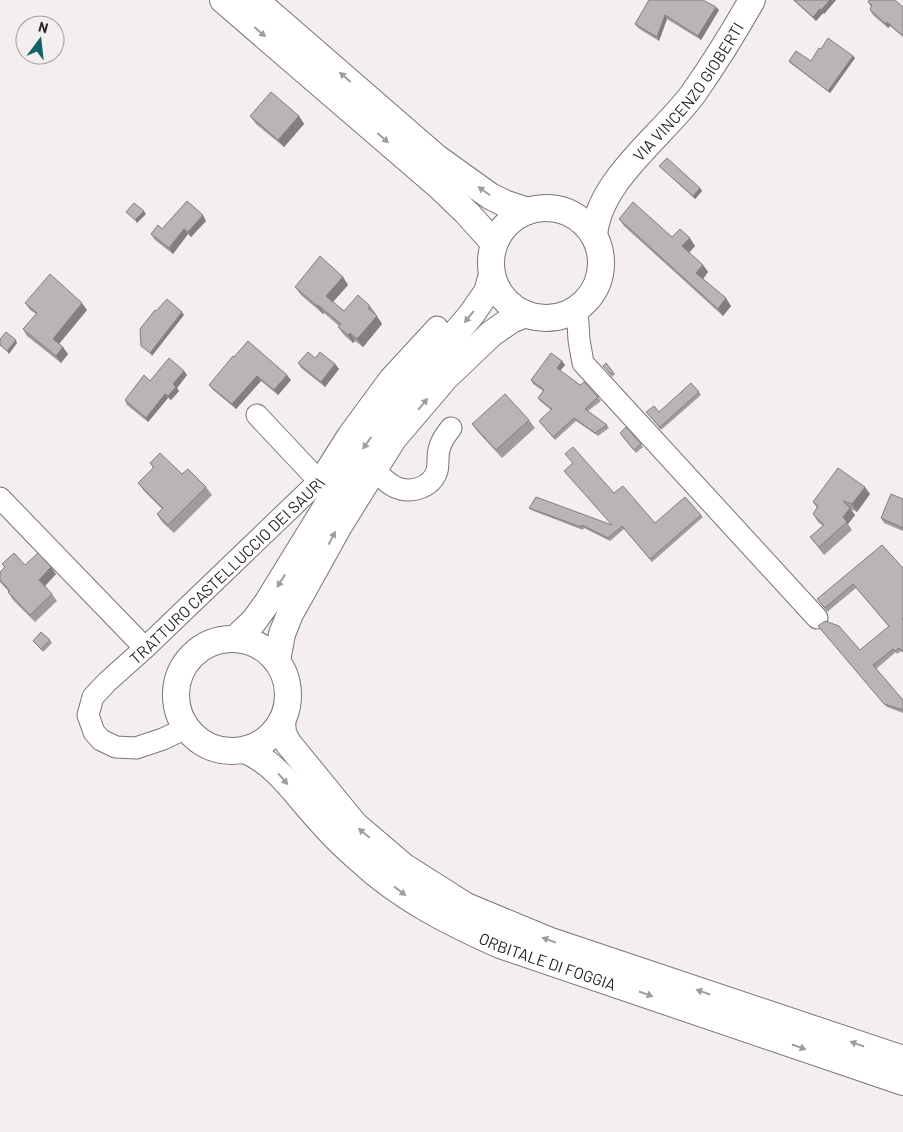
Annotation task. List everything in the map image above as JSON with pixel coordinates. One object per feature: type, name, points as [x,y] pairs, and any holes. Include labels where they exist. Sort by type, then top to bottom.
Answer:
[{"type":"main road","points":[[223,0],[440,188],[467,213],[494,243]]},
{"type":"main road","points":[[255,0],[437,158],[490,196],[528,211]]},
{"type":"main road","name":"VIA VINCENZO GIOBERTI","points":[[594,236],[598,214],[618,178],[693,94],[752,0]]},
{"type":"main road","name":"VIA VINCENZO GIOBERTI","points":[[561,210],[588,198],[600,188],[618,178]]},
{"type":"main road","points":[[545,208],[561,210],[574,216],[594,236],[599,248],[601,260],[599,278],[587,299],[577,308],[565,314],[539,317],[526,314],[514,308],[504,299],[492,275],[491,259],[494,243],[502,229],[514,218],[528,211],[545,208]]},
{"type":"main road","points":[[235,639],[254,621],[267,603],[352,465],[390,410],[471,315],[487,292],[492,275]]},
{"type":"main road","points":[[277,661],[282,634],[290,614],[340,524],[394,439],[445,378],[491,334],[511,320],[526,314]]},
{"type":"main road","points":[[235,639],[250,642],[263,649],[277,661],[284,673],[288,689],[287,706],[282,721],[272,734],[260,744],[245,750],[228,751],[212,748],[198,740],[186,728],[178,712],[175,694],[178,676],[187,660],[200,648],[217,641],[235,639]]},
{"type":"main road","name":"ORBITALE DI FOGGIA","points":[[282,721],[283,733],[288,743],[354,825],[403,866],[466,906],[548,940],[903,1059]]},
{"type":"main road","name":"ORBITALE DI FOGGIA","points":[[245,750],[266,761],[318,819],[361,861],[415,902],[461,927],[500,945],[903,1082]]},
{"type":"street","points":[[577,308],[583,363],[817,618]]},
{"type":"street","name":"TRATTURO CASTELLUCCIO DEI SAURI","points":[[186,728],[136,748],[116,747],[100,740],[94,732],[88,715],[93,697],[107,682],[319,481],[348,435],[390,378],[437,326]]},
{"type":"street","points":[[257,415],[319,481]]},
{"type":"street","points":[[374,470],[383,480],[396,487],[410,491],[424,487],[438,470],[439,446],[451,428]]},
{"type":"street","points":[[0,498],[145,648]]},
{"type":"building","points":[[649,0],[703,0],[716,7],[698,36],[665,15],[657,37],[635,24]]},
{"type":"building","points":[[794,0],[830,0],[813,17]]},
{"type":"building","points":[[869,0],[895,0],[903,7],[903,36],[870,10],[872,5],[868,2]]},
{"type":"building","points":[[828,38],[853,56],[828,91],[789,61],[796,51],[811,61]]},
{"type":"building","points":[[271,92],[299,116],[278,140],[250,116]]},
{"type":"building","points":[[667,158],[700,188],[693,196],[659,166]]},
{"type":"building","points":[[187,201],[203,215],[188,232],[184,229],[169,248],[151,234],[158,225],[162,229]]},
{"type":"building","points":[[633,202],[672,237],[680,229],[690,238],[682,246],[703,265],[696,273],[726,298],[718,309],[619,219]]},
{"type":"building","points":[[134,203],[144,211],[135,220],[126,212]]},
{"type":"building","points":[[320,256],[343,277],[326,296],[344,311],[358,295],[370,306],[368,308],[377,316],[357,339],[338,327],[341,324],[295,287]]},
{"type":"building","points":[[50,274],[82,303],[53,339],[63,347],[56,356],[23,329],[37,313],[25,303]]},
{"type":"building","points":[[167,299],[182,312],[150,353],[141,346],[140,329],[155,310]]},
{"type":"building","points":[[6,332],[16,340],[7,351],[0,345],[0,339]]},
{"type":"building","points":[[248,341],[287,375],[274,390],[257,376],[232,404],[209,385]]},
{"type":"building","points":[[308,352],[315,358],[320,352],[335,364],[321,382],[298,363]]},
{"type":"building","points":[[551,353],[562,361],[557,368],[580,385],[584,382],[598,397],[585,409],[607,425],[595,433],[574,418],[553,437],[539,421],[552,409],[538,398],[544,390],[531,380]]},
{"type":"building","points":[[169,358],[184,371],[173,384],[176,387],[168,396],[165,394],[146,418],[125,400],[144,375],[150,381]]},
{"type":"building","points":[[606,363],[613,372],[611,374],[603,366]]},
{"type":"building","points":[[691,383],[699,392],[660,427],[646,412],[654,406],[659,412]]},
{"type":"building","points":[[505,394],[529,420],[496,450],[472,424]]},
{"type":"building","points":[[626,427],[641,444],[634,450],[620,433]]},
{"type":"building","points":[[573,447],[614,493],[623,486],[655,523],[685,497],[701,515],[650,559],[622,526],[608,538],[582,525],[581,527],[529,508],[536,497],[612,525],[564,471],[573,463],[565,454]]},
{"type":"building","points":[[160,453],[182,474],[188,469],[206,487],[168,525],[157,514],[163,508],[138,483],[154,467],[150,463]]},
{"type":"building","points":[[838,468],[865,487],[852,504],[843,501],[850,508],[843,517],[847,522],[819,547],[810,537],[824,525],[813,514],[818,506],[813,502]]},
{"type":"building","points":[[891,494],[903,499],[903,528],[881,518]]},
{"type":"building","points":[[882,545],[903,568],[903,652],[899,648],[895,651],[893,649],[873,665],[903,700],[903,710],[884,704],[818,626],[825,621],[839,626],[860,650],[889,626],[853,584],[825,608],[817,599]]},
{"type":"building","points":[[14,553],[25,565],[38,553],[51,567],[39,580],[52,594],[30,615],[8,592],[10,591],[0,580],[0,572],[5,567],[2,564]]},
{"type":"building","points":[[41,632],[50,640],[41,649],[33,641]]}]
